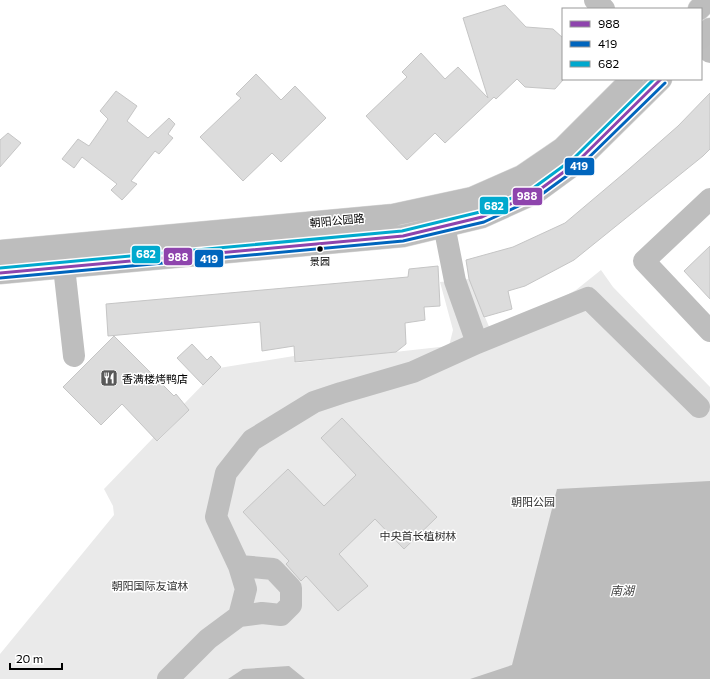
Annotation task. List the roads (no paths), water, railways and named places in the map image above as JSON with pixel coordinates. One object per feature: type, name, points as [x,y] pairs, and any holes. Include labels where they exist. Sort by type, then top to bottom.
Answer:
[{"type":"main road","points":[[700,8],[708,0]]},
{"type":"main road","points":[[702,37],[710,29]]},
{"type":"main road","name":"朝阳公园路","points":[[0,251],[393,215],[472,198],[522,176],[563,148],[631,80]]},
{"type":"main road","name":"朝阳公园路","points":[[0,273],[403,236],[482,217],[535,193],[576,163],[660,80]]},
{"type":"street","points":[[595,0],[603,8]]},
{"type":"street","points":[[702,45],[710,52]]},
{"type":"street","points":[[710,199],[644,261],[710,331]]},
{"type":"street","points":[[444,225],[455,281],[477,343]]},
{"type":"street","points":[[64,267],[74,356]]},
{"type":"street","points":[[239,616],[246,589],[239,566],[216,517],[226,473],[252,440],[314,402],[413,372],[477,343],[588,298],[699,407]]},
{"type":"street","points":[[168,679],[208,639],[239,616],[262,613],[280,615],[291,605],[291,588],[273,569],[239,566]]},
{"type":"water","name":"南湖","points":[[710,481],[710,679],[470,679],[512,665],[557,489]]},
{"type":"water","points":[[289,666],[305,679],[228,679],[243,669]]},
{"type":"place","name":"景园","points":[[320,249]]},
{"type":"place","name":"香满楼烤鸭店","points":[[109,378]]},
{"type":"park label","name":"朝阳公园","points":[[533,501]]},
{"type":"park label","name":"中央首长植树林","points":[[418,535]]},
{"type":"park label","name":"朝阳国际友谊林","points":[[150,585]]}]
